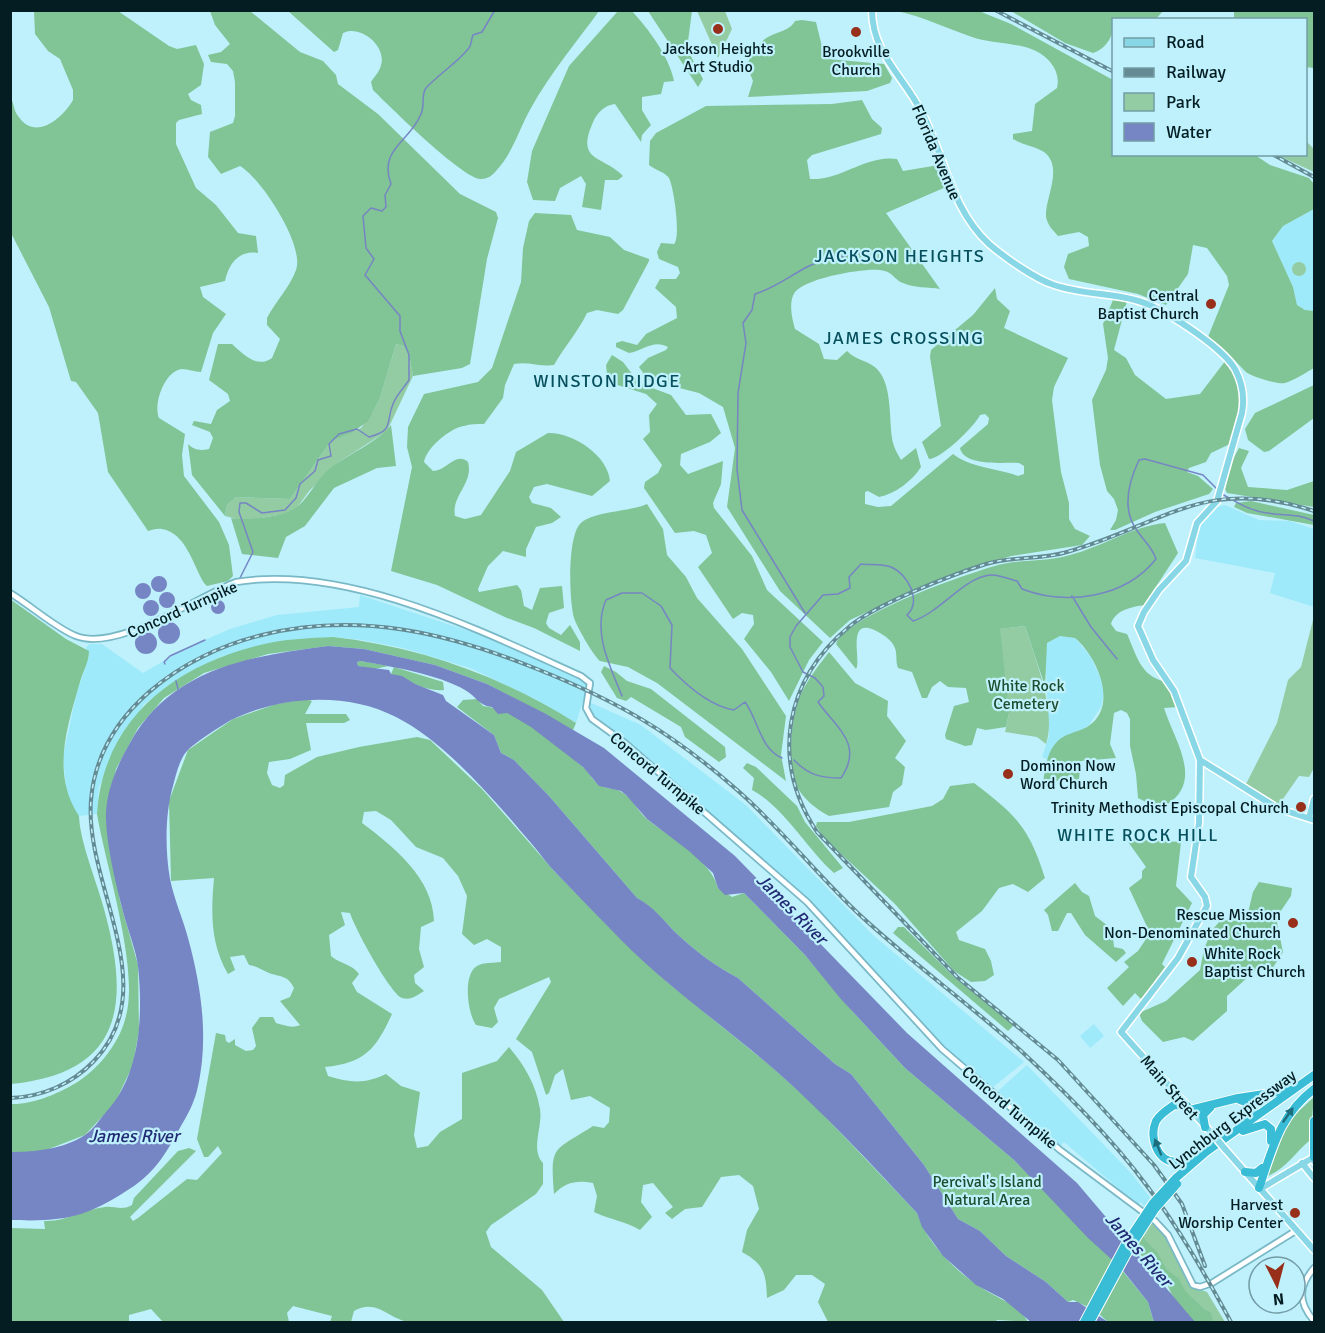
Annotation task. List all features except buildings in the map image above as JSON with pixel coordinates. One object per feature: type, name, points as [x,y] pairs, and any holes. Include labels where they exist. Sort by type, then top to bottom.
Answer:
[{"type":"highway","name":"Lynchburg Expressway","points":[[1178,1179],[1314,1075]]},
{"type":"highway","name":"Lynchburg Expressway","points":[[1128,1246],[1178,1179],[1206,1152],[1314,1081]]},
{"type":"highway","points":[[1190,1109],[1238,1098],[1275,1094],[1298,1087]]},
{"type":"highway","points":[[1258,1187],[1284,1120],[1300,1100],[1314,1089]]},
{"type":"highway","points":[[1206,1152],[1175,1162],[1164,1159],[1157,1148],[1154,1131],[1157,1120],[1174,1105],[1190,1109],[1210,1108],[1239,1100],[1251,1103],[1254,1111],[1242,1129]]},
{"type":"highway","points":[[1205,1127],[1203,1115],[1210,1108]]},
{"type":"highway","points":[[1314,1121],[1314,1159]]},
{"type":"highway","points":[[1242,1129],[1261,1124],[1271,1129],[1272,1140],[1258,1187]]},
{"type":"highway","points":[[1245,1172],[1256,1173],[1262,1168]]},
{"type":"highway","points":[[1084,1323],[1128,1246]]},
{"type":"highway","points":[[1090,1323],[1128,1246]]},
{"type":"main road","name":"Florida Avenue","points":[[872,10],[874,34],[881,52],[921,110],[959,203],[991,245],[1046,282],[1136,300],[1150,305],[1219,352],[1234,368],[1240,380],[1244,400],[1220,491],[1214,505],[1194,529],[1186,561],[1159,590],[1139,624],[1140,635],[1149,654],[1174,691],[1200,760],[1199,823],[1191,877],[1205,897],[1207,908],[1178,958],[1121,1032]]},
{"type":"main road","points":[[1200,760],[1277,808],[1312,819],[1314,799]]},
{"type":"main road","name":"Main Street","points":[[1121,1032],[1314,1250]]},
{"type":"main road","points":[[1258,1187],[1314,1159]]},
{"type":"main road","points":[[1302,1163],[1314,1178]]},
{"type":"street","name":"Concord Turnpike","points":[[10,593],[71,634],[99,640],[126,634],[235,583],[254,580],[327,583],[394,600],[457,621],[586,679],[591,687],[586,704],[588,715],[625,743],[807,902],[942,1049],[966,1071],[1060,1150],[1098,1176],[1164,1230],[1190,1282],[1196,1287],[1217,1280],[1297,1230]]},
{"type":"street","points":[[1314,1268],[1304,1283],[1301,1298],[1304,1308],[1314,1322]]},
{"type":"shaded area","points":[[1314,209],[1314,311],[1305,310],[1297,305],[1293,287],[1272,241],[1283,226]]},
{"type":"shaded area","points":[[1225,505],[1259,520],[1290,521],[1314,529],[1314,607],[1270,593],[1275,573],[1195,558],[1199,526],[1217,507]]},
{"type":"shaded area","points":[[360,595],[478,634],[585,682],[587,688],[576,723],[533,698],[470,668],[403,648],[362,640],[333,637],[222,656],[184,676],[144,704],[99,787],[97,814],[79,816],[67,797],[63,757],[76,695],[89,656],[86,648],[89,644],[102,644],[143,673],[184,649],[230,629],[277,615],[359,607]]},
{"type":"shaded area","points":[[1060,636],[1075,638],[1091,657],[1101,679],[1104,695],[1101,707],[1089,725],[1049,754],[1048,760],[1042,757],[1049,736],[1045,650],[1047,643]]},
{"type":"shaded area","points":[[589,702],[641,725],[746,805],[873,935],[1024,1062],[992,1088],[951,1053],[809,901],[593,714]]},
{"type":"shaded area","points":[[1094,1024],[1104,1036],[1090,1048],[1080,1036]]},
{"type":"shaded area","points":[[1027,1065],[1131,1173],[1152,1200],[1144,1206],[1141,1202],[1138,1205],[1064,1142],[1060,1147],[999,1095],[998,1091]]},
{"type":"green space","points":[[34,11],[118,11],[169,46],[177,49],[196,45],[204,64],[201,85],[188,94],[191,100],[201,105],[202,114],[179,120],[176,123],[176,144],[196,188],[216,205],[238,233],[256,236],[258,253],[245,254],[236,259],[225,281],[200,287],[203,297],[226,314],[213,333],[201,372],[182,369],[170,376],[159,397],[158,412],[159,418],[185,434],[182,455],[184,476],[219,522],[229,545],[233,576],[228,581],[207,586],[183,543],[170,532],[160,529],[148,531],[108,472],[98,413],[76,382],[71,381],[49,307],[11,233],[11,98],[18,116],[25,124],[32,127],[40,127],[56,120],[73,100],[73,90],[60,59],[48,51],[35,34]]},
{"type":"green space","points":[[210,11],[250,11],[300,52],[323,61],[336,75],[338,84],[378,114],[460,194],[496,212],[498,218],[487,259],[470,364],[462,368],[413,376],[409,354],[403,346],[396,344],[380,398],[368,421],[353,432],[331,441],[290,499],[236,497],[227,505],[225,516],[192,475],[188,444],[197,450],[209,449],[213,438],[210,432],[192,425],[194,421],[211,424],[217,410],[230,401],[228,394],[209,380],[218,344],[232,344],[250,359],[256,361],[261,362],[272,358],[280,339],[267,325],[267,318],[293,276],[297,259],[288,229],[259,184],[240,166],[221,174],[208,157],[210,132],[233,123],[235,116],[233,71],[227,64],[211,62],[208,55],[221,52],[230,44],[215,25]]},
{"type":"green space","points":[[288,11],[599,11],[539,95],[502,164],[491,176],[481,179],[459,168],[373,90],[371,82],[381,65],[382,58],[371,38],[357,32],[343,33],[338,50],[334,52]]},
{"type":"green space","points":[[618,11],[632,11],[645,26],[668,62],[674,81],[664,82],[661,94],[642,97],[642,110],[651,125],[642,135],[641,142],[615,104],[605,107],[596,117],[589,134],[587,144],[589,151],[623,176],[618,180],[605,180],[601,210],[582,207],[586,184],[581,176],[560,188],[555,201],[533,200],[527,182],[532,151],[569,66]]},
{"type":"green space","points":[[648,11],[692,11],[687,49],[703,79],[698,87]]},
{"type":"green space","points":[[697,11],[725,11],[732,29],[718,58]]},
{"type":"green space","points":[[897,11],[979,11],[1011,24],[1112,79],[1112,156],[1256,156],[1270,165],[1309,178],[1314,184],[1314,209],[1283,226],[1272,241],[1293,287],[1297,305],[1305,310],[1314,311],[1314,368],[1285,383],[1265,380],[1246,372],[1224,349],[1208,337],[1229,285],[1227,276],[1207,248],[1193,245],[1188,274],[1166,305],[1138,294],[1069,279],[1064,267],[1068,254],[1089,246],[1088,237],[1079,232],[1058,236],[1050,227],[1046,209],[1053,174],[1050,158],[1044,152],[1013,139],[1013,134],[1032,131],[1035,104],[1057,88],[1056,71],[1041,54],[1029,48],[962,34],[926,19]]},
{"type":"green space","points":[[1011,11],[1163,11],[1157,18],[1112,18],[1112,32],[1109,40],[1103,48],[1093,53],[1065,43]]},
{"type":"green space","points":[[1234,11],[1314,11],[1314,68],[1307,67],[1307,18],[1234,18]]},
{"type":"green space","points":[[795,21],[816,22],[823,51],[828,59],[884,64],[892,78],[890,83],[867,91],[748,97],[753,81],[747,66],[752,53],[759,44],[772,35],[786,30]]},
{"type":"green space","points":[[862,100],[872,119],[882,128],[881,134],[812,155],[807,160],[810,179],[832,176],[875,160],[897,159],[903,171],[939,165],[946,187],[886,213],[940,289],[907,285],[885,271],[872,270],[822,278],[801,287],[793,296],[791,305],[795,329],[819,344],[824,359],[837,360],[847,351],[878,370],[886,385],[895,449],[901,460],[916,448],[921,467],[913,477],[897,490],[879,497],[868,491],[865,492],[865,504],[878,507],[891,506],[953,454],[976,465],[1018,476],[1024,474],[1024,466],[1019,463],[976,461],[963,454],[960,448],[988,424],[989,418],[985,414],[980,415],[972,427],[934,458],[929,459],[922,442],[941,426],[930,357],[931,350],[973,315],[995,288],[997,299],[1010,311],[1004,328],[1068,358],[1054,387],[1052,400],[1061,472],[1069,503],[1069,519],[1075,529],[1090,536],[1082,545],[1011,556],[923,586],[850,620],[830,638],[780,591],[727,507],[735,448],[723,407],[699,393],[648,380],[639,367],[648,358],[668,347],[658,344],[629,353],[616,347],[616,343],[622,341],[637,345],[646,334],[677,318],[676,307],[655,288],[660,279],[676,279],[680,273],[678,267],[659,259],[657,252],[661,243],[674,244],[677,223],[675,201],[669,178],[649,165],[650,141],[656,133],[706,106],[832,104]]},
{"type":"green space","points":[[1307,142],[1314,149],[1314,172],[1279,156],[1307,156]]},
{"type":"green space","points":[[535,213],[571,215],[577,230],[610,237],[624,250],[649,259],[649,261],[623,310],[618,314],[597,310],[587,313],[554,365],[514,364],[505,385],[503,398],[484,424],[452,430],[434,445],[424,462],[433,471],[455,460],[464,459],[468,462],[468,476],[455,509],[455,516],[465,519],[481,515],[510,471],[516,452],[548,433],[568,436],[578,441],[603,462],[610,481],[592,496],[547,484],[534,487],[529,497],[532,503],[551,508],[561,517],[552,523],[536,527],[526,549],[526,557],[503,551],[488,566],[478,589],[479,592],[517,585],[521,590],[524,606],[532,610],[540,588],[562,586],[564,608],[549,613],[546,623],[549,628],[561,635],[570,625],[580,642],[580,651],[437,585],[391,571],[412,467],[407,447],[408,427],[424,394],[478,382],[492,368],[521,282],[523,248],[529,221]]},
{"type":"green space","points":[[1299,262],[1304,264],[1306,269],[1304,274],[1299,276],[1294,274],[1292,269],[1294,264]]},
{"type":"green space","points":[[1113,300],[1127,301],[1114,350],[1126,358],[1135,375],[1166,399],[1200,394],[1226,360],[1238,380],[1241,400],[1232,443],[1211,453],[1206,462],[1189,468],[1187,472],[1198,476],[1213,489],[1209,494],[1110,530],[1116,520],[1118,510],[1114,499],[1107,491],[1100,465],[1092,400],[1106,370],[1108,358],[1103,324]]},
{"type":"green space","points":[[396,344],[403,346],[409,353],[413,376],[387,431],[339,462],[310,490],[296,509],[284,514],[244,521],[225,516],[227,505],[236,497],[290,499],[331,441],[361,428],[380,398]]},
{"type":"green space","points":[[612,355],[623,362],[639,383],[671,395],[686,415],[711,414],[721,433],[710,442],[681,454],[680,465],[688,474],[723,461],[721,484],[713,503],[714,508],[752,556],[767,590],[823,642],[809,660],[789,701],[771,672],[744,639],[754,624],[753,615],[742,613],[733,619],[698,567],[712,553],[706,535],[694,531],[675,533],[644,488],[645,482],[658,473],[662,465],[643,439],[650,432],[649,415],[657,404],[646,394],[608,382],[606,365]]},
{"type":"green space","points":[[1314,385],[1314,418],[1269,451],[1264,452],[1248,440],[1245,429],[1255,413]]},
{"type":"green space","points":[[391,425],[396,466],[377,468],[334,488],[305,526],[286,537],[278,558],[242,554],[231,518],[263,518],[294,509],[327,471],[379,437]]},
{"type":"green space","points":[[1239,448],[1249,451],[1241,468],[1248,487],[1287,490],[1314,481],[1314,507],[1227,493],[1225,489],[1232,461]]},
{"type":"green space","points":[[1251,501],[1314,515],[1314,525],[1247,513],[1234,507],[1236,503]]},
{"type":"green space","points":[[647,504],[663,529],[667,555],[686,577],[697,598],[742,649],[786,716],[781,755],[786,781],[657,683],[628,667],[600,661],[578,628],[572,609],[570,583],[571,554],[576,530],[581,523],[594,516]]},
{"type":"green space","points":[[1165,523],[1178,553],[1144,605],[1120,612],[1111,624],[1116,631],[1127,634],[1145,670],[1157,679],[1166,682],[1178,707],[1164,708],[1183,760],[1184,785],[1178,796],[1166,805],[1150,804],[1138,798],[1130,746],[1130,719],[1127,713],[1121,710],[1114,713],[1110,744],[1116,758],[1081,761],[1079,779],[1075,785],[1064,780],[1043,783],[1048,758],[1055,744],[1066,735],[1087,727],[1097,718],[1102,707],[1104,695],[1097,669],[1091,657],[1075,638],[1060,636],[1047,643],[1045,686],[1025,626],[1000,629],[1009,713],[1006,727],[986,730],[977,728],[972,745],[965,746],[946,739],[945,735],[954,706],[969,702],[966,688],[948,687],[940,681],[932,687],[927,698],[922,698],[912,672],[898,668],[896,651],[891,642],[869,628],[862,629],[858,633],[856,669],[836,644],[845,633],[861,621],[936,586],[998,565],[1070,555],[1129,532]]},
{"type":"green space","points":[[10,599],[66,639],[89,651],[67,733],[64,767],[70,800],[79,816],[86,850],[104,909],[116,974],[116,1003],[110,1028],[97,1049],[77,1065],[49,1077],[11,1084]]},
{"type":"green space","points":[[1313,620],[1314,768],[1309,777],[1299,776],[1278,806],[1245,786],[1277,723],[1288,680],[1301,667]]},
{"type":"green space","name":"White Rock Cemetery","points":[[1025,626],[1047,701],[1049,731],[1046,744],[1037,737],[1005,732],[1009,713],[999,629]]},
{"type":"green space","points":[[333,637],[398,648],[459,666],[519,691],[576,723],[573,730],[487,684],[435,665],[364,649],[328,646],[268,654],[204,673],[164,698],[138,728],[116,769],[106,819],[120,901],[138,965],[139,1030],[133,1065],[115,1103],[85,1135],[41,1152],[11,1152],[10,1104],[28,1103],[55,1094],[87,1075],[102,1061],[114,1044],[126,1016],[129,996],[125,945],[97,814],[102,781],[113,751],[128,725],[148,702],[172,683],[228,654],[269,643]]},
{"type":"green space","points":[[829,652],[855,683],[888,701],[887,716],[906,741],[895,758],[905,767],[902,785],[893,792],[889,807],[829,816],[810,803],[796,785],[791,752],[795,714],[804,688]]},
{"type":"green space","points":[[357,662],[389,666],[374,669],[358,666]]},
{"type":"green space","points":[[604,666],[627,681],[651,689],[725,747],[726,757],[719,762],[685,737],[681,727],[631,697],[626,701],[617,698],[601,672]]},
{"type":"green space","points":[[394,667],[443,682],[444,690],[424,688],[391,674]]},
{"type":"green space","points":[[306,699],[312,701],[305,714],[346,714],[350,720],[344,723],[306,723],[311,750],[290,759],[269,762],[267,773],[272,785],[280,788],[284,785],[285,775],[317,757],[417,737],[430,740],[482,789],[555,872],[623,941],[667,982],[773,1068],[816,1107],[917,1213],[933,1244],[949,1262],[983,1289],[1012,1305],[1024,1315],[1028,1322],[997,1320],[996,1322],[828,1322],[818,1302],[825,1284],[812,1275],[796,1275],[784,1290],[767,1298],[766,1282],[762,1270],[755,1261],[742,1252],[747,1230],[759,1209],[753,1186],[739,1175],[721,1177],[702,1207],[685,1209],[672,1219],[665,1213],[673,1207],[653,1183],[643,1185],[641,1202],[652,1217],[640,1230],[594,1212],[597,1196],[593,1183],[572,1183],[554,1194],[553,1166],[557,1151],[593,1126],[604,1128],[609,1122],[610,1108],[590,1096],[571,1100],[563,1069],[555,1075],[549,1093],[546,1095],[532,1052],[516,1039],[551,982],[549,977],[499,999],[494,1008],[498,1022],[492,1028],[476,1025],[469,1004],[469,977],[477,966],[501,962],[501,947],[487,939],[474,945],[462,934],[467,896],[458,876],[443,858],[416,847],[391,820],[376,811],[364,812],[362,823],[387,842],[410,865],[427,891],[432,905],[434,921],[421,927],[419,949],[424,967],[414,975],[415,983],[424,991],[408,999],[397,994],[373,960],[350,913],[341,912],[345,925],[329,935],[331,956],[353,968],[359,974],[352,983],[357,992],[392,1014],[368,1052],[350,1062],[325,1067],[328,1076],[358,1081],[372,1080],[386,1074],[401,1086],[420,1092],[414,1135],[417,1148],[428,1146],[440,1132],[462,1119],[462,1073],[497,1061],[509,1047],[529,1076],[538,1100],[540,1116],[537,1151],[543,1163],[543,1184],[536,1194],[491,1225],[486,1232],[491,1247],[542,1290],[564,1322],[409,1322],[369,1307],[354,1311],[351,1322],[330,1322],[332,1316],[293,1306],[287,1313],[289,1322],[163,1322],[151,1309],[129,1315],[129,1322],[11,1322],[10,1228],[45,1229],[44,1221],[60,1220],[97,1208],[128,1207],[178,1151],[189,1148],[196,1151],[130,1217],[133,1221],[138,1218],[187,1179],[197,1180],[222,1153],[218,1146],[208,1157],[204,1157],[197,1139],[216,1033],[225,1035],[229,1043],[235,1039],[235,1045],[246,1051],[253,1050],[256,1046],[252,1028],[260,1017],[273,1017],[276,1023],[288,1026],[300,1025],[280,1001],[290,997],[294,988],[286,979],[249,965],[244,955],[230,957],[235,970],[228,974],[218,951],[213,927],[214,878],[171,881],[169,801],[188,750],[233,719],[276,704]]},
{"type":"green space","name":"Percival's Island Natural Area","points":[[477,699],[483,706],[510,714],[536,729],[583,767],[598,784],[620,791],[627,796],[648,820],[699,859],[714,878],[718,888],[732,897],[744,893],[805,955],[853,1012],[905,1068],[1014,1160],[1115,1262],[1088,1307],[1073,1300],[1068,1302],[1046,1282],[1006,1256],[980,1231],[958,1219],[924,1165],[851,1074],[835,1064],[738,978],[690,946],[653,910],[637,898],[549,796],[514,760],[501,753],[494,735],[457,707],[463,700]]},
{"type":"green space","points":[[747,763],[756,767],[797,806],[805,822],[843,868],[834,873],[774,806],[752,790],[754,778],[743,768]]},
{"type":"green space","points":[[974,783],[1001,804],[1019,823],[1033,846],[1045,878],[1028,892],[1013,884],[999,888],[982,911],[956,932],[959,940],[985,949],[991,961],[994,975],[985,981],[971,982],[954,971],[895,904],[824,838],[816,826],[817,822],[849,822],[932,806],[943,799],[950,786]]},
{"type":"green space","points":[[1126,839],[1181,842],[1176,886],[1192,903],[1162,964],[1165,967],[1142,1000],[1135,993],[1123,1006],[1107,988],[1129,967],[1124,962],[1138,951],[1150,933],[1129,888],[1142,878],[1142,871],[1146,867]]},
{"type":"green space","points":[[1259,882],[1292,888],[1291,896],[1276,918],[1283,952],[1270,972],[1259,967],[1227,996],[1227,1011],[1193,1041],[1184,1037],[1163,1042],[1142,1021],[1139,1013],[1166,1001],[1200,970],[1204,949],[1212,930],[1221,920],[1246,921],[1253,892]]},
{"type":"green space","points":[[1075,883],[1082,892],[1089,896],[1095,916],[1112,929],[1114,947],[1123,949],[1126,953],[1116,962],[1085,935],[1071,913],[1067,913],[1058,931],[1052,931],[1048,915],[1044,910]]},
{"type":"green space","points":[[898,927],[904,927],[954,977],[1014,1025],[1008,1031],[893,933]]},
{"type":"green space","points":[[1314,1097],[1310,1140],[1285,1165],[1268,1176],[1288,1121]]},
{"type":"green space","points":[[1150,1221],[1166,1236],[1191,1286],[1207,1292],[1225,1322],[1188,1322],[1175,1305],[1165,1278],[1133,1248]]},
{"type":"green space","points":[[1143,1233],[1145,1240],[1157,1252],[1166,1269],[1179,1279],[1186,1292],[1211,1313],[1213,1322],[1191,1322],[1176,1304],[1166,1277],[1134,1248]]},
{"type":"green space","points":[[1121,1269],[1148,1302],[1154,1322],[1108,1322],[1098,1313]]},
{"type":"water","points":[[159,576],[167,584],[159,592],[151,584]]},
{"type":"water","points":[[143,583],[151,591],[143,599],[135,591]]},
{"type":"water","points":[[167,592],[175,600],[167,608],[159,600]]},
{"type":"water","points":[[151,600],[159,608],[151,616],[143,608]]},
{"type":"water","points":[[218,600],[223,602],[225,607],[223,612],[218,614],[213,612],[211,607],[213,602]]},
{"type":"water","points":[[169,622],[177,625],[180,633],[177,641],[169,644],[161,641],[158,633],[161,625]]},
{"type":"water","points":[[146,632],[154,635],[157,643],[154,651],[146,654],[138,651],[135,643],[138,635]]},
{"type":"water","name":"James River","points":[[328,646],[364,649],[435,665],[487,684],[546,714],[604,748],[735,856],[907,1033],[1077,1183],[1195,1322],[1154,1322],[1148,1302],[1120,1267],[1088,1238],[1014,1160],[905,1068],[840,998],[805,955],[744,893],[725,895],[718,888],[713,873],[689,851],[647,819],[621,791],[599,786],[583,767],[531,727],[507,713],[498,714],[492,707],[484,705],[469,692],[454,684],[414,672],[361,661],[357,662],[358,666],[389,670],[391,674],[402,676],[443,695],[446,701],[494,735],[501,753],[514,760],[549,796],[637,898],[653,910],[690,946],[738,978],[835,1064],[851,1074],[924,1165],[958,1219],[980,1231],[1006,1256],[1046,1282],[1068,1302],[1078,1302],[1108,1322],[1031,1322],[1003,1299],[976,1285],[943,1256],[922,1227],[917,1213],[830,1122],[775,1070],[639,958],[553,870],[501,809],[451,757],[415,728],[396,717],[356,703],[335,700],[292,702],[250,712],[215,730],[184,755],[170,797],[167,820],[167,856],[170,879],[192,953],[201,999],[203,1045],[200,1077],[195,1098],[164,1156],[151,1172],[134,1186],[103,1205],[76,1215],[47,1220],[11,1220],[11,1152],[59,1147],[88,1133],[118,1097],[133,1062],[139,1024],[138,966],[113,871],[106,820],[110,790],[125,752],[147,718],[167,698],[190,682],[242,661]]},
{"type":"waterway","points":[[240,578],[253,552],[239,512],[240,503],[246,503],[262,513],[285,510],[296,498],[300,484],[315,471],[318,460],[331,456],[329,444],[339,434],[357,429],[369,437],[383,432],[388,425],[395,400],[409,380],[409,355],[400,331],[400,316],[365,275],[374,259],[366,248],[363,216],[371,208],[382,211],[386,207],[385,195],[391,184],[388,172],[389,162],[397,146],[416,124],[423,107],[426,88],[464,53],[470,46],[473,35],[482,32],[495,10]]},
{"type":"waterway","points":[[805,613],[742,510],[737,469],[738,393],[746,343],[743,323],[752,310],[755,294],[816,263],[864,253]]},
{"type":"waterway","points":[[794,760],[815,775],[827,777],[841,778],[847,766],[850,756],[845,737],[818,702],[824,696],[823,687],[815,678],[803,672],[790,647],[790,637],[796,626],[823,595],[838,594],[850,588],[849,577],[861,564],[891,567],[903,575],[913,596],[913,603],[907,615],[913,621],[923,617],[971,582],[990,575],[1017,581],[1022,589],[1039,594],[1058,597],[1094,595],[1128,583],[1156,559],[1129,515],[1129,487],[1139,460],[1145,459],[1203,475],[1217,489]]},
{"type":"waterway","points":[[1222,494],[1255,510],[1308,518],[1314,521]]},
{"type":"waterway","points":[[622,696],[604,649],[602,612],[606,600],[622,593],[642,593],[661,606],[672,625],[670,668],[691,688],[716,704],[734,710],[745,702],[764,741],[775,754],[782,758]]},
{"type":"waterway","points":[[1072,596],[1091,627],[1117,659]]},
{"type":"waterway","points":[[165,664],[164,662],[170,656],[205,640]]},
{"type":"waterway","points":[[176,681],[178,689]]},
{"type":"railway","points":[[995,10],[1112,71]]},
{"type":"railway","points":[[1276,156],[1314,177]]},
{"type":"railway","points":[[1205,1266],[1182,1204],[1154,1165],[1058,1060],[957,977],[817,832],[802,805],[793,777],[789,750],[791,723],[798,696],[810,671],[828,647],[862,617],[935,583],[986,564],[1067,552],[1101,541],[1159,517],[1213,501],[1243,498],[1276,501],[1314,511]]},
{"type":"railway","points":[[10,1098],[34,1095],[66,1083],[94,1061],[114,1032],[122,1001],[122,968],[98,866],[92,833],[91,800],[97,768],[110,740],[127,714],[175,672],[203,656],[262,635],[298,628],[333,625],[368,626],[436,636],[504,656],[593,693],[666,734],[736,789],[861,916],[1019,1049],[1086,1115],[1118,1150],[1159,1202],[1192,1252],[1231,1322]]},
{"type":"place","name":"Jackson Heights Art Studio","points":[[718,29]]},
{"type":"place","name":"Brookville Church","points":[[856,32]]},
{"type":"place","name":"Central Baptist Church","points":[[1211,304]]},
{"type":"place","name":"Dominon Now Word Church","points":[[1008,774]]},
{"type":"place","name":"Trinity Methodist Episcopal Church","points":[[1301,807]]},
{"type":"place","name":"Rescue Mission Non-Denominated Church","points":[[1293,923]]},
{"type":"place","name":"White Rock Baptist Church","points":[[1192,962]]},
{"type":"place","name":"Harvest Worship Center","points":[[1295,1213]]},
{"type":"district","name":"JACKSON HEIGHTS","points":[[900,256]]},
{"type":"district","name":"JAMES CROSSING","points":[[904,338]]},
{"type":"district","name":"WINSTON RIDGE","points":[[607,381]]},
{"type":"district","name":"WHITE ROCK HILL","points":[[1138,835]]}]
